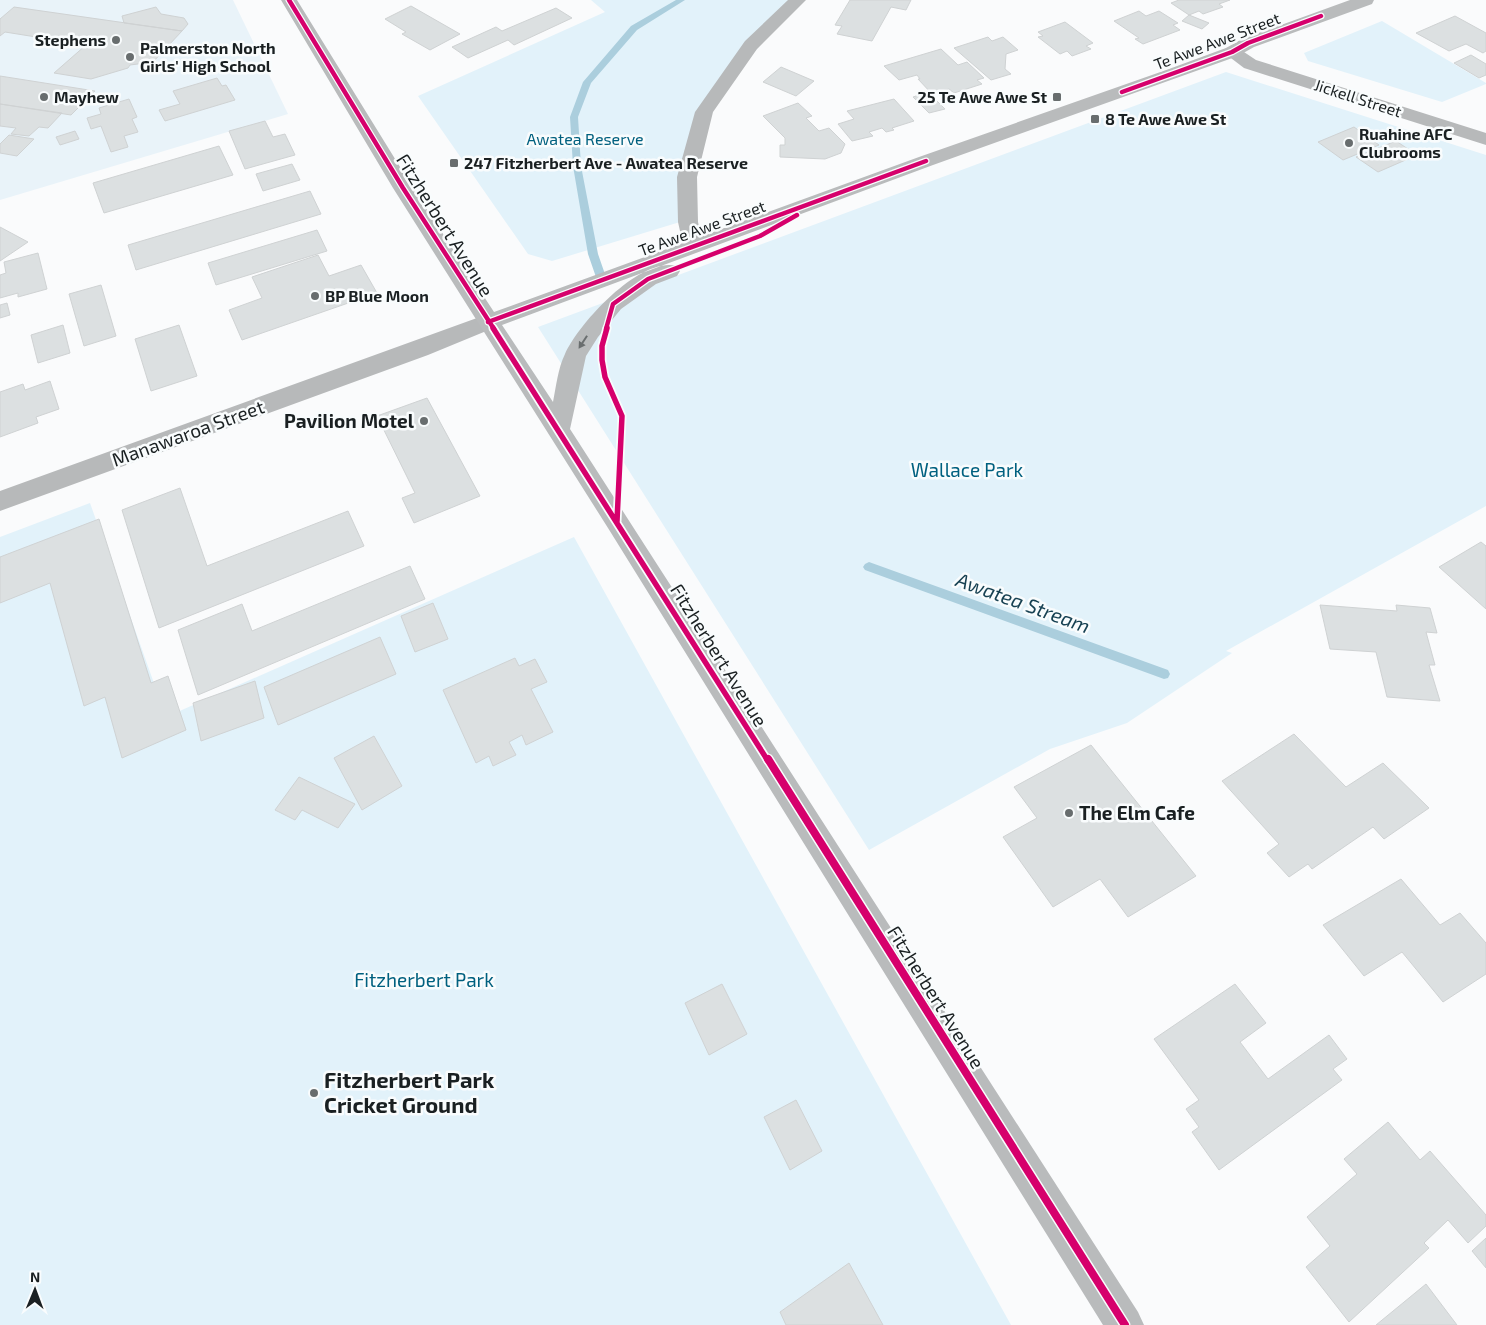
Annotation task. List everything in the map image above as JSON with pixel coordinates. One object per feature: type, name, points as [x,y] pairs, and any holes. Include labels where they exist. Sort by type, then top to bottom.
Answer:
[{"type":"main road","name":"Fitzherbert Avenue","points":[[289,0],[488,322],[617,521],[1125,1325]]},
{"type":"main road","name":"Te Awe Awe Street","points":[[488,322],[698,244],[1232,52],[1248,43],[1366,0]]},
{"type":"main road","points":[[558,431],[575,355],[590,332],[613,304],[648,279],[760,236],[824,199]]},
{"type":"street","points":[[698,244],[690,232],[688,222],[687,177],[704,112],[751,45],[798,0]]},
{"type":"street","name":"Jickell Street","points":[[1232,52],[1250,64],[1486,139]]},
{"type":"street","name":"Manawaroa Street","points":[[0,501],[420,349],[488,322]]},
{"type":"shaded area","name":"Palmerston North Girls' High School","points":[[0,0],[233,0],[288,114],[0,200]]},
{"type":"green space","name":"Awatea Reserve","points":[[591,0],[798,0],[704,112],[680,222],[552,261],[528,254],[418,96],[605,12]]},
{"type":"green space","points":[[1382,21],[1486,84],[1442,102],[1308,61],[1304,53]]},
{"type":"green space","name":"Wallace Park","points":[[1226,72],[1486,155],[1486,506],[1226,651],[1232,653],[1127,723],[1050,749],[869,850],[538,327]]},
{"type":"green space","name":"Fitzherbert Park","points":[[90,503],[166,717],[574,537],[1011,1325],[0,1325],[0,537]]},
{"type":"building","points":[[850,0],[911,0],[906,10],[891,7],[872,41],[837,34],[842,26],[835,25]]},
{"type":"building","points":[[1179,0],[1230,0],[1219,4],[1223,7],[1203,14],[1199,11],[1189,15],[1171,3]]},
{"type":"building","points":[[411,6],[460,34],[430,50],[402,34],[406,32],[385,19]]},
{"type":"building","name":"Stephens","points":[[14,7],[182,31],[153,62],[130,65],[128,68],[91,79],[54,73],[86,45],[5,32],[0,36],[0,19]]},
{"type":"building","points":[[156,7],[161,14],[184,18],[188,24],[182,31],[124,23],[122,16]]},
{"type":"building","points":[[556,8],[572,18],[514,45],[508,40],[468,58],[452,47],[496,27],[502,31]]},
{"type":"building","points":[[1139,11],[1146,16],[1159,11],[1178,23],[1173,25],[1180,30],[1143,44],[1135,39],[1139,38],[1114,21]]},
{"type":"building","points":[[1189,15],[1209,23],[1202,29],[1182,21]]},
{"type":"building","points":[[1455,16],[1486,33],[1486,51],[1483,53],[1466,44],[1449,51],[1416,33]]},
{"type":"building","points":[[1065,22],[1093,43],[1086,46],[1091,49],[1072,56],[1067,51],[1060,54],[1038,37],[1043,36],[1038,32]]},
{"type":"building","points":[[988,37],[992,41],[1003,37],[1018,50],[1006,54],[1005,69],[1011,74],[991,80],[954,48]]},
{"type":"building","points":[[941,49],[958,65],[967,62],[984,78],[977,80],[982,84],[954,93],[949,89],[932,94],[918,79],[920,79],[917,75],[899,80],[884,66]]},
{"type":"building","points":[[1471,55],[1486,64],[1486,75],[1479,78],[1454,63]]},
{"type":"building","points":[[781,67],[814,81],[796,96],[763,82]]},
{"type":"building","name":"Mayhew","points":[[0,76],[95,91],[71,115],[0,104]]},
{"type":"building","points":[[217,78],[222,86],[226,85],[235,100],[165,121],[159,110],[180,104],[173,91]]},
{"type":"building","points":[[928,92],[945,109],[929,113],[913,97]]},
{"type":"building","points":[[129,99],[137,117],[132,119],[138,132],[124,136],[128,147],[111,152],[101,126],[91,129],[87,118],[101,114],[99,108]]},
{"type":"building","points":[[894,99],[914,121],[892,128],[894,130],[886,132],[882,128],[869,132],[873,136],[852,141],[838,124],[854,119],[847,111]]},
{"type":"building","points":[[798,103],[812,116],[806,118],[819,131],[829,128],[845,144],[841,153],[825,159],[780,157],[780,145],[785,145],[785,138],[763,116]]},
{"type":"building","points":[[0,104],[62,113],[48,128],[39,127],[29,136],[11,134],[16,128],[0,126]]},
{"type":"building","points":[[265,121],[273,137],[285,134],[295,155],[245,169],[229,131]]},
{"type":"building","name":"Ruahine AFC Clubrooms","points":[[1354,127],[1379,145],[1343,160],[1318,142]]},
{"type":"building","points":[[75,131],[79,139],[60,145],[56,137]]},
{"type":"building","points":[[9,135],[34,139],[17,156],[0,153],[0,144]]},
{"type":"building","points":[[1396,141],[1417,155],[1378,172],[1356,157]]},
{"type":"building","points":[[219,146],[233,175],[104,213],[93,183]]},
{"type":"building","points":[[292,164],[300,180],[263,191],[256,174]]},
{"type":"building","points":[[310,191],[321,214],[136,270],[128,245]]},
{"type":"building","points":[[0,227],[28,242],[0,261]]},
{"type":"building","points":[[317,230],[327,251],[216,285],[208,263]]},
{"type":"building","points":[[38,253],[47,289],[18,297],[18,293],[0,298],[0,275],[6,273],[4,262]]},
{"type":"building","name":"BP Blue Moon","points":[[318,255],[329,276],[361,265],[377,293],[242,340],[229,310],[262,298],[252,277]]},
{"type":"building","points":[[101,285],[116,336],[84,346],[69,294]]},
{"type":"building","points":[[7,303],[10,315],[0,318],[0,305]]},
{"type":"building","points":[[63,325],[70,353],[38,363],[31,335]]},
{"type":"building","points":[[179,325],[197,376],[151,391],[135,339]]},
{"type":"building","points":[[50,381],[59,409],[36,417],[38,423],[0,437],[0,392],[23,384],[25,390]]},
{"type":"building","points":[[427,398],[480,496],[414,523],[402,498],[415,493],[377,416]]},
{"type":"building","points":[[180,488],[207,566],[348,511],[364,546],[159,628],[122,510]]},
{"type":"building","points":[[99,519],[151,683],[168,676],[186,730],[122,758],[105,697],[84,706],[50,583],[0,603],[0,557]]},
{"type":"building","points":[[1481,542],[1486,546],[1486,609],[1439,567]]},
{"type":"building","points":[[410,566],[425,599],[198,695],[178,630],[242,604],[252,631]]},
{"type":"building","points":[[433,603],[448,639],[415,652],[401,616]]},
{"type":"building","points":[[1320,605],[1397,611],[1396,605],[1430,608],[1437,633],[1426,632],[1435,665],[1429,665],[1440,701],[1387,697],[1376,652],[1330,649]]},
{"type":"building","points":[[380,637],[396,674],[278,725],[264,687]]},
{"type":"building","points":[[515,658],[519,666],[535,659],[547,682],[531,689],[553,732],[526,745],[522,735],[509,742],[516,755],[493,766],[489,756],[476,763],[443,690]]},
{"type":"building","points":[[255,681],[264,718],[201,741],[193,703]]},
{"type":"building","points":[[1294,734],[1346,787],[1383,763],[1429,808],[1384,839],[1373,827],[1312,869],[1308,864],[1289,877],[1267,853],[1279,844],[1222,781]]},
{"type":"building","points":[[374,736],[402,786],[362,810],[334,758]]},
{"type":"building","points":[[1091,745],[1196,876],[1128,917],[1100,879],[1053,907],[1003,837],[1037,818],[1014,787]]},
{"type":"building","points":[[299,777],[355,804],[338,828],[302,810],[295,820],[275,810]]},
{"type":"building","points":[[1401,879],[1440,925],[1460,913],[1486,943],[1486,974],[1443,1002],[1402,952],[1364,976],[1323,925]]},
{"type":"building","points":[[722,984],[747,1034],[709,1055],[685,1003]]},
{"type":"building","points":[[1235,984],[1266,1023],[1240,1042],[1268,1079],[1329,1035],[1347,1059],[1333,1069],[1342,1080],[1219,1170],[1192,1132],[1199,1127],[1186,1109],[1199,1100],[1154,1039]]},
{"type":"building","points":[[796,1100],[822,1151],[790,1170],[764,1117]]},
{"type":"building","points":[[1388,1122],[1420,1160],[1430,1151],[1486,1215],[1486,1226],[1468,1243],[1448,1220],[1424,1243],[1429,1248],[1349,1322],[1306,1267],[1330,1246],[1307,1217],[1357,1174],[1344,1159]]},
{"type":"building","points":[[1486,1238],[1486,1268],[1472,1251]]},
{"type":"building","points":[[849,1263],[883,1325],[786,1325],[780,1312]]},
{"type":"building","points":[[1426,1284],[1457,1325],[1376,1325]]},
{"type":"waterway","name":"Awatea Stream","points":[[602,280],[593,254],[577,166],[574,117],[587,82],[634,28],[681,0]]},
{"type":"waterway","name":"Awatea Stream","points":[[869,567],[1164,674]]},
{"type":"cycle path","points":[[289,0],[403,188],[617,521],[1125,1325]]},
{"type":"cycle path","points":[[1122,92],[1232,52],[1248,43],[1321,16]]},
{"type":"cycle path","points":[[488,322],[926,161]]},
{"type":"cycle path","points":[[617,521],[622,416],[605,377],[602,360],[602,346],[613,304],[648,279],[760,236],[797,215]]},
{"type":"place","name":"Stephens","points":[[116,40]]},
{"type":"place","name":"Palmerston North Girls' High School","points":[[130,57]]},
{"type":"place","name":"Mayhew","points":[[44,97]]},
{"type":"place","name":"25 Te Awe Awe St","points":[[1057,97]]},
{"type":"place","name":"8 Te Awe Awe St","points":[[1095,119]]},
{"type":"place","name":"Ruahine AFC Clubrooms","points":[[1349,143]]},
{"type":"place","name":"247 Fitzherbert Ave - Awatea Reserve","points":[[454,163]]},
{"type":"place","name":"BP Blue Moon","points":[[315,296]]},
{"type":"place","name":"Pavilion Motel","points":[[424,421]]},
{"type":"place","name":"The Elm Cafe","points":[[1069,813]]},
{"type":"place","name":"Fitzherbert Park Cricket Ground","points":[[314,1093]]}]
